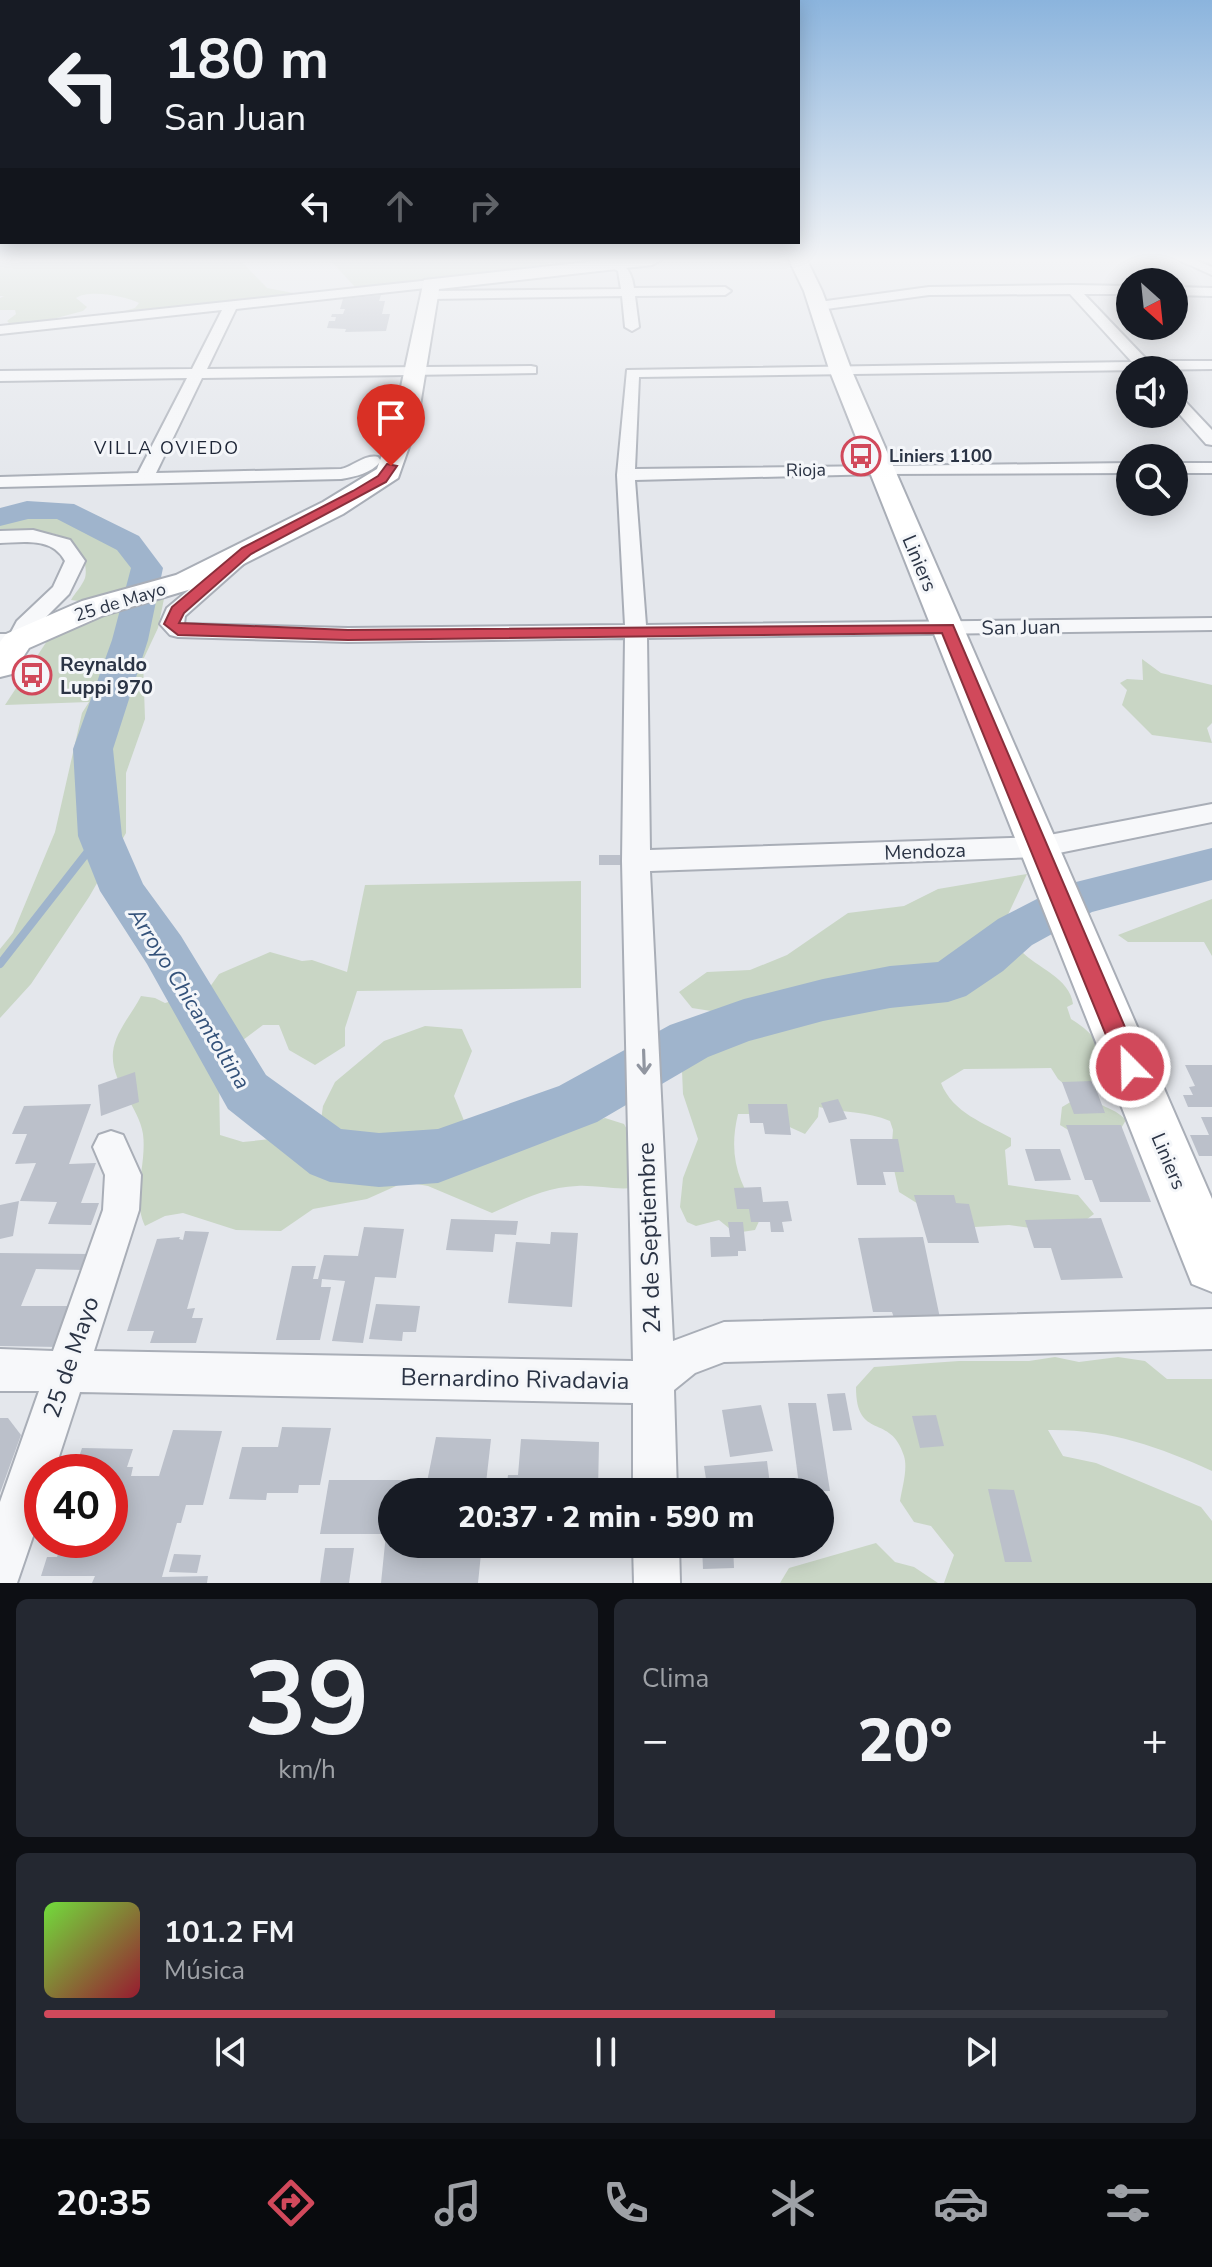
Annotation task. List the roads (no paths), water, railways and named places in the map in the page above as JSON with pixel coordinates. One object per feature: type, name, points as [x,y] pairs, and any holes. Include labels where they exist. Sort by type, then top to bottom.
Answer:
[{"type":"street","points":[[145,478],[217,334]]},
{"type":"street","name":"25 de Mayo","points":[[6,650],[93,608],[170,586],[246,551],[333,508],[389,473],[405,424],[421,334]]},
{"type":"street","name":"Liniers","points":[[828,334],[881,469],[1212,1264]]},
{"type":"street","points":[[1114,334],[1135,356]]},
{"type":"street","points":[[1188,366],[1212,365]]},
{"type":"street","points":[[840,369],[1116,368]]},
{"type":"street","name":"24 de Septiembre","points":[[655,1478],[648,1179],[636,861],[636,631],[626,475],[632,373],[840,369]]},
{"type":"street","points":[[0,376],[531,370]]},
{"type":"street","points":[[1188,414],[1212,440]]},
{"type":"street","points":[[0,482],[341,474],[359,470],[372,461]]},
{"type":"street","name":"Rioja","points":[[626,475],[1116,468]]},
{"type":"street","points":[[1188,468],[1212,468]]},
{"type":"street","points":[[0,537],[44,537],[60,542],[72,551],[75,561],[62,590],[25,626],[6,650]]},
{"type":"street","name":"San Juan","points":[[246,551],[175,613],[171,624],[178,630],[348,635],[1212,624]]},
{"type":"street","name":"Mendoza","points":[[636,861],[1044,859],[1212,813]]},
{"type":"street","name":"25 de Mayo","points":[[0,1568],[121,1210],[123,1175],[111,1147]]},
{"type":"street","name":"Bernardino Rivadavia","points":[[0,1370],[67,1369],[616,1383],[652,1381],[682,1358],[724,1342],[1212,1329]]},
{"type":"street","points":[[656,1558],[657,1583]]},
{"type":"waterway","name":"Arroyo Chicamtoltina","points":[[0,517],[27,510],[63,510],[128,543],[147,568],[130,640],[93,749],[100,836],[123,891],[164,950],[247,1092],[330,1155],[379,1160],[438,1156],[577,1104],[689,1041],[744,1021],[823,1000],[890,987],[948,982],[986,957],[1015,932],[1057,907],[1080,897],[1212,864]]},
{"type":"waterway","points":[[0,964],[100,836]]},
{"type":"place","name":"Liniers 1100","points":[[861,456]]},
{"type":"place","name":"Reynaldo Luppi 970","points":[[32,675]]},
{"type":"district","name":"VILLA OVIEDO","points":[[167,448]]}]
